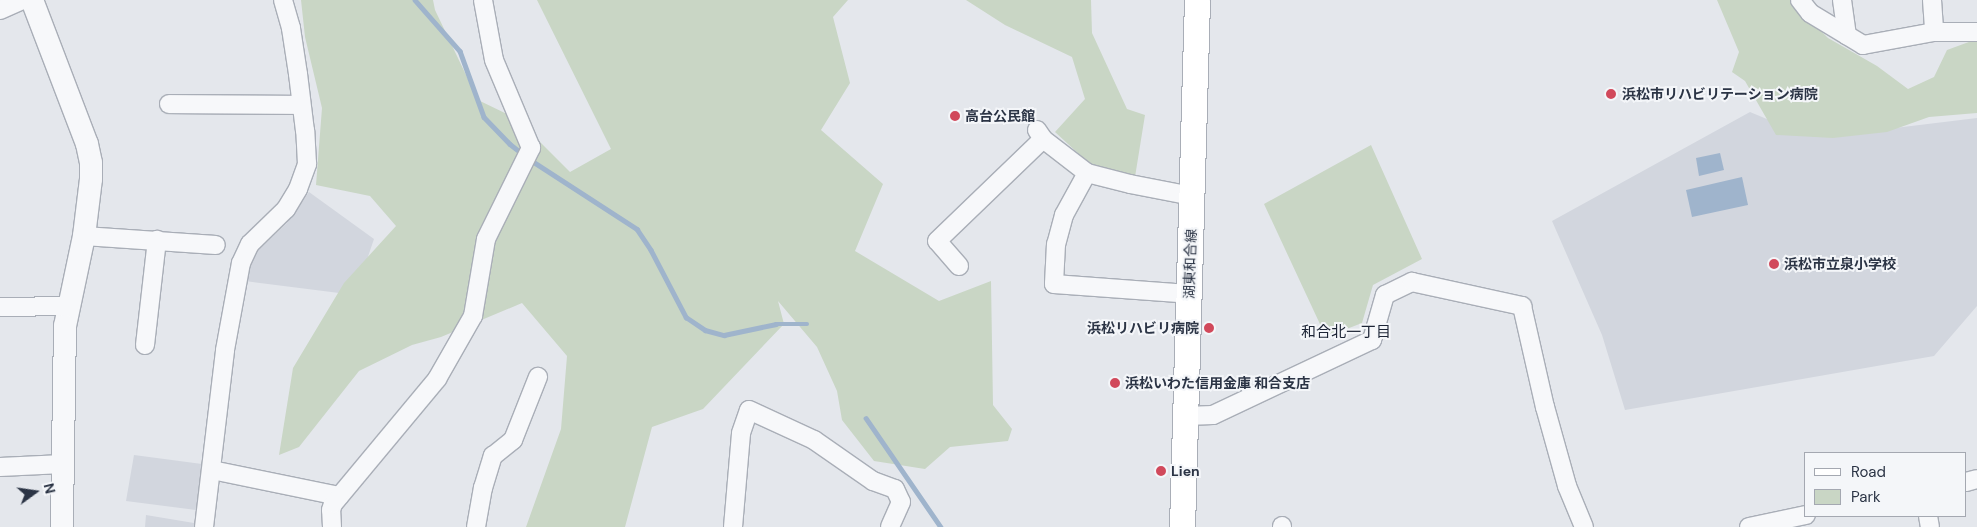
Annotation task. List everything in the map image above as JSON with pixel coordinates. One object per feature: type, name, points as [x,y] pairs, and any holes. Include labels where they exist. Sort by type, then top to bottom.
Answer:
[{"type":"main road","name":"湖東和合線","points":[[1182,527],[1198,0]]},
{"type":"street","points":[[0,10],[22,0]]},
{"type":"street","points":[[32,0],[87,144],[91,180],[84,236],[65,326],[62,527]]},
{"type":"street","points":[[204,527],[225,350],[241,263],[250,244],[286,209],[298,189],[307,164],[305,131],[291,28],[283,0]]},
{"type":"street","points":[[332,527],[331,510],[339,496],[437,379],[473,316],[486,239],[530,149],[494,60],[483,0]]},
{"type":"street","points":[[1800,0],[1810,13],[1863,45],[1934,32],[1977,32]]},
{"type":"street","points":[[1842,0],[1846,36]]},
{"type":"street","points":[[1932,0],[1934,32]]},
{"type":"street","points":[[168,104],[301,105]]},
{"type":"street","points":[[959,266],[937,241],[1040,134],[1087,173],[1130,184],[1192,196]]},
{"type":"street","points":[[1087,173],[1064,215],[1056,244],[1054,284],[1189,294]]},
{"type":"street","points":[[84,236],[157,240],[216,246]]},
{"type":"street","points":[[146,345],[157,240]]},
{"type":"street","points":[[1186,416],[1213,415],[1372,340],[1385,295],[1412,282],[1522,306],[1545,408],[1567,486],[1584,527]]},
{"type":"street","points":[[0,307],[69,306]]},
{"type":"street","points":[[476,527],[493,456],[513,440],[538,378]]},
{"type":"street","points":[[733,527],[741,433],[750,410],[814,440],[873,481],[895,489],[901,502],[890,527]]},
{"type":"street","points":[[0,467],[63,464]]},
{"type":"street","points":[[212,470],[339,496]]},
{"type":"street","points":[[1749,527],[1804,515]]},
{"type":"shaded area","name":"浜松市立泉小学校","points":[[1750,112],[1791,129],[1829,136],[1977,118],[1977,306],[1934,356],[1625,410],[1602,335],[1552,221]]},
{"type":"shaded area","points":[[309,192],[374,239],[355,295],[245,281],[254,254],[287,223]]},
{"type":"shaded area","points":[[134,455],[202,464],[196,510],[126,501]]},
{"type":"shaded area","points":[[146,515],[194,523],[194,527],[145,527]]},
{"type":"green space","points":[[301,0],[433,0],[435,10],[478,100],[517,119],[570,172],[611,149],[537,0],[848,0],[833,17],[850,83],[821,130],[883,184],[855,251],[939,301],[991,281],[993,405],[1012,429],[1008,441],[950,447],[925,469],[874,461],[842,420],[837,391],[817,347],[778,301],[784,324],[703,409],[652,427],[625,527],[526,527],[561,429],[567,356],[522,303],[441,337],[412,345],[359,371],[299,447],[279,455],[293,368],[344,283],[396,226],[370,196],[316,185],[322,108],[305,37]]},
{"type":"green space","points":[[966,0],[1091,0],[1092,33],[1127,109],[1145,115],[1135,177],[1094,168],[1055,132],[1085,99],[1072,57],[1005,25]]},
{"type":"green space","points":[[1717,0],[1790,0],[1828,38],[1877,66],[1908,89],[1934,77],[1947,50],[1977,39],[1977,113],[1929,117],[1887,132],[1833,138],[1776,135],[1745,81],[1732,72],[1739,52]]},
{"type":"green space","points":[[1371,145],[1422,259],[1373,285],[1362,323],[1326,337],[1264,204]]},
{"type":"water","points":[[1720,153],[1724,170],[1699,176],[1696,158]]},
{"type":"water","points":[[1742,177],[1748,205],[1692,217],[1686,190]]},
{"type":"waterway","points":[[415,0],[460,51],[484,117],[510,144],[523,154]]},
{"type":"waterway","points":[[529,159],[637,229],[651,250],[686,317],[705,330],[724,335],[776,324],[807,324]]},
{"type":"waterway","points":[[866,418],[941,527]]},
{"type":"place","name":"浜松市リハビリテーション病院","points":[[1611,94]]},
{"type":"place","name":"高台公民館","points":[[955,116]]},
{"type":"place","name":"浜松市立泉小学校","points":[[1774,264]]},
{"type":"place","name":"浜松リハビリ病院","points":[[1209,328]]},
{"type":"place","name":"浜松いわた信用金庫 和合支店","points":[[1115,383]]},
{"type":"place","name":"Lien","points":[[1161,471]]},
{"type":"district","name":"和合北一丁目","points":[[1346,333]]}]
